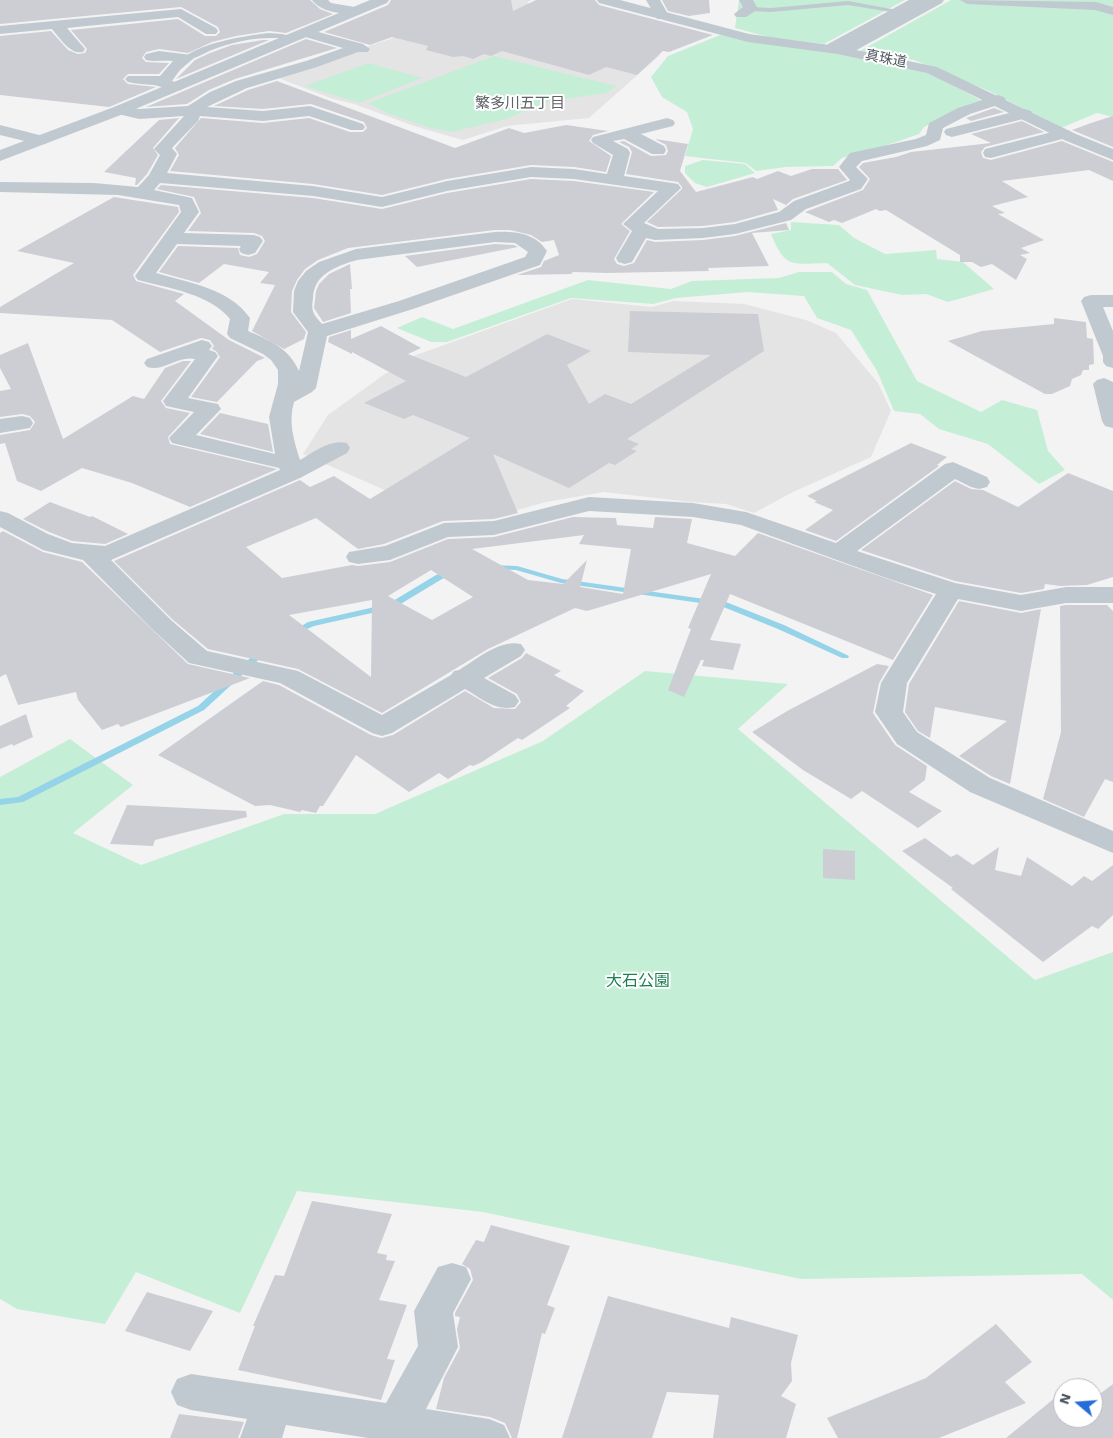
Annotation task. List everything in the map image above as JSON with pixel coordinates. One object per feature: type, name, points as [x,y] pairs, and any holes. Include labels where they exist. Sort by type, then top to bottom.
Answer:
[{"type":"street","points":[[319,0],[327,6],[356,11]]},
{"type":"street","points":[[0,156],[120,110],[170,84],[301,35],[382,0]]},
{"type":"street","name":"真珠道","points":[[604,0],[748,38],[837,50],[932,70],[998,100],[1064,134],[1113,155]]},
{"type":"street","points":[[653,0],[662,16]]},
{"type":"street","points":[[837,50],[848,49],[911,8],[937,0]]},
{"type":"street","points":[[967,0],[1096,6],[1113,11]]},
{"type":"street","points":[[0,30],[181,13],[211,30]]},
{"type":"street","points":[[121,18],[122,22],[136,33]]},
{"type":"street","points":[[56,25],[78,49]]},
{"type":"street","points":[[192,111],[205,101],[223,92],[262,77],[360,48],[301,35]]},
{"type":"street","points":[[151,57],[159,55],[187,58]]},
{"type":"street","points":[[170,84],[175,66],[187,58]]},
{"type":"street","points":[[133,79],[170,84]]},
{"type":"street","points":[[156,177],[314,191],[382,202],[447,186],[531,172],[574,174],[672,188],[632,224],[655,235],[703,234],[735,229],[785,216],[800,205],[855,185],[859,179],[847,167],[856,157],[921,142],[934,137],[935,126],[964,110],[998,100]]},
{"type":"street","points":[[120,110],[139,114],[192,111],[263,116],[310,112],[357,127]]},
{"type":"street","points":[[143,192],[156,177],[169,154],[162,149],[192,118],[192,111]]},
{"type":"street","points":[[951,133],[1025,114]]},
{"type":"street","points":[[614,179],[622,153],[599,140],[667,122]]},
{"type":"street","points":[[0,130],[40,140]]},
{"type":"street","points":[[626,133],[658,150]]},
{"type":"street","points":[[991,153],[1064,134]]},
{"type":"street","points":[[0,187],[143,192],[186,202],[190,212],[145,276],[201,292],[230,306],[240,318],[237,334]]},
{"type":"street","points":[[625,258],[642,229]]},
{"type":"street","points":[[285,398],[305,388],[318,332],[303,312],[304,288],[314,272],[334,261],[356,255],[496,237],[516,237],[529,241],[538,250],[533,260],[406,305],[318,332]]},
{"type":"street","points":[[172,238],[254,241],[248,249]]},
{"type":"street","points":[[1113,301],[1091,301],[1113,356],[1113,362]]},
{"type":"street","points":[[154,363],[237,334],[269,349],[284,360],[290,378],[280,415],[282,443],[291,469]]},
{"type":"street","points":[[186,351],[208,356],[174,401],[210,408],[180,438],[291,469]]},
{"type":"street","points":[[1104,384],[1113,421]]},
{"type":"street","points":[[0,426],[22,423]]},
{"type":"street","points":[[0,518],[56,548],[91,554],[109,553],[144,539],[339,448]]},
{"type":"street","points":[[840,552],[953,469],[979,482]]},
{"type":"street","points":[[358,557],[390,553],[444,530],[494,528],[589,504],[693,510],[746,519],[898,574],[951,590],[1021,603],[1066,595],[1113,595]]},
{"type":"street","points":[[91,554],[162,625],[198,657],[289,676],[382,727],[463,677],[512,650]]},
{"type":"street","points":[[951,590],[933,616],[894,683],[889,712],[907,738],[980,785],[1113,843]]},
{"type":"street","points":[[463,677],[505,701]]},
{"type":"street","points":[[397,1424],[438,1347],[433,1311],[452,1279]]},
{"type":"street","points":[[191,1392],[267,1421],[397,1424],[489,1438]]},
{"type":"lane","points":[[746,8],[771,10],[848,3],[911,8]]},
{"type":"lane","points":[[187,58],[207,48],[242,40],[282,34],[301,35]]},
{"type":"shaded area","points":[[433,0],[531,0],[527,3],[558,8],[660,55],[589,118],[507,126],[463,140],[417,127],[354,104],[333,99],[276,77],[429,26]]},
{"type":"shaded area","points":[[572,299],[652,307],[673,301],[744,304],[806,320],[836,333],[878,383],[891,411],[871,457],[793,492],[754,513],[726,504],[604,492],[546,502],[496,516],[448,518],[303,454],[328,415],[382,376],[416,355]]},
{"type":"green space","points":[[739,0],[905,0],[824,44],[768,37],[735,28]]},
{"type":"green space","points":[[951,0],[1113,0],[1113,117],[1097,113],[1061,128],[989,91],[914,60],[860,51]]},
{"type":"green space","points":[[720,35],[827,52],[914,69],[931,74],[982,101],[955,111],[924,127],[919,134],[876,149],[842,158],[833,166],[786,167],[756,171],[746,163],[685,156],[693,129],[687,112],[662,97],[651,77],[668,56]]},
{"type":"green space","points":[[494,56],[616,86],[606,93],[550,101],[506,119],[452,132],[430,128],[389,114],[368,103]]},
{"type":"green space","points":[[368,63],[422,78],[359,103],[305,86]]},
{"type":"green space","points":[[703,160],[745,164],[755,173],[707,187],[695,183],[685,173],[685,166]]},
{"type":"green space","points":[[791,222],[839,225],[854,238],[885,254],[936,250],[937,259],[963,262],[994,289],[948,302],[926,294],[902,295],[855,285],[827,263],[805,264],[791,262],[786,259],[771,234],[791,230]]},
{"type":"green space","points":[[799,272],[832,272],[846,284],[867,290],[917,381],[981,412],[1002,400],[1037,410],[1048,451],[1065,470],[1039,484],[988,444],[939,429],[920,414],[894,411],[877,371],[851,330],[817,318],[804,296],[747,292],[676,298],[653,304],[571,298],[447,342],[431,342],[397,328],[422,317],[453,329],[588,280],[671,289],[692,281],[779,278]]},
{"type":"green space","name":"大石公園","points":[[645,671],[788,684],[738,729],[1035,980],[1113,952],[1113,1300],[1082,1274],[801,1279],[483,1212],[297,1191],[240,1313],[136,1272],[105,1324],[17,1309],[0,1299],[0,777],[70,739],[133,785],[73,833],[141,865],[284,814],[375,814],[543,741]]},
{"type":"building","points":[[0,0],[310,0],[320,9],[333,14],[286,33],[269,31],[236,36],[212,42],[188,53],[159,49],[146,52],[142,58],[146,62],[169,63],[159,74],[128,74],[123,79],[128,84],[156,87],[109,107],[0,95],[0,36],[51,31],[68,50],[78,54],[85,53],[87,49],[71,30],[178,19],[205,36],[216,36],[220,32],[218,27],[181,7],[0,24]]},
{"type":"building","points":[[391,0],[511,0],[513,11],[536,0],[595,0],[599,5],[713,35],[669,52],[663,51],[637,75],[606,67],[589,75],[502,51],[491,56],[484,54],[473,59],[463,56],[453,57],[426,50],[428,46],[392,37],[370,45],[324,32],[388,5]]},
{"type":"building","points":[[662,0],[709,0],[710,13],[689,16],[668,11]]},
{"type":"building","points":[[306,39],[337,48],[235,79],[209,90],[187,104],[146,107]]},
{"type":"building","points":[[269,40],[176,79],[195,60],[210,53],[232,45]]},
{"type":"building","points":[[277,81],[455,148],[509,128],[524,133],[566,125],[608,131],[593,135],[589,141],[611,156],[606,172],[574,167],[531,165],[447,179],[382,195],[313,184],[170,171],[179,155],[175,148],[201,118],[263,123],[309,118],[350,132],[363,132],[367,128],[364,122],[311,104],[263,109],[214,106],[248,90]]},
{"type":"building","points":[[994,108],[1004,112],[971,121],[966,118]]},
{"type":"building","points":[[1113,116],[1113,147],[1072,130],[1091,123]]},
{"type":"building","points":[[179,118],[153,148],[158,155],[147,174],[137,185],[135,185],[136,178],[104,172],[159,120]]},
{"type":"building","points":[[1022,121],[1044,132],[985,147],[981,152],[983,158],[991,160],[1062,141],[1113,162],[1113,181],[1089,170],[1002,181],[1028,197],[992,206],[1005,213],[998,214],[1044,240],[1021,248],[1030,253],[1020,255],[1027,259],[1016,280],[992,264],[981,267],[972,262],[960,262],[960,255],[886,210],[880,211],[876,209],[842,223],[834,220],[829,222],[805,212],[863,190],[870,179],[859,167],[863,163],[896,157],[911,152],[991,143],[971,134]]},
{"type":"building","points":[[655,139],[688,144],[680,171],[696,192],[753,177],[757,179],[778,171],[791,176],[812,169],[838,169],[847,180],[793,199],[786,205],[773,199],[778,210],[735,222],[703,226],[658,227],[647,222],[682,187],[678,182],[626,174],[632,152],[629,147],[619,142],[624,141],[651,156],[666,155],[668,151],[666,145]]},
{"type":"building","points":[[531,179],[574,181],[654,192],[621,224],[630,231],[614,259],[617,264],[624,266],[634,263],[647,240],[655,242],[703,240],[735,236],[786,223],[789,230],[752,233],[769,266],[708,268],[709,271],[573,272],[571,274],[517,275],[541,267],[544,261],[559,255],[554,240],[542,242],[531,235],[510,230],[495,230],[348,248],[318,260],[305,269],[297,280],[292,291],[291,312],[306,332],[304,339],[284,349],[252,331],[275,285],[260,283],[269,272],[224,264],[199,283],[159,272],[178,246],[238,248],[240,255],[249,257],[257,254],[265,241],[262,236],[254,233],[188,231],[201,213],[194,197],[157,189],[161,185],[313,198],[382,209],[447,193]]},
{"type":"building","points":[[114,197],[178,207],[179,212],[133,275],[136,281],[184,294],[175,301],[229,340],[265,358],[257,361],[217,402],[191,397],[220,357],[212,349],[214,346],[210,340],[201,338],[160,352],[112,320],[0,313],[0,307],[74,263],[17,251]]},
{"type":"building","points":[[495,244],[518,247],[417,267],[405,256]]},
{"type":"building","points":[[350,264],[351,313],[323,322],[314,308],[316,291],[319,284],[329,274]]},
{"type":"building","points":[[630,311],[758,314],[764,351],[627,439],[639,444],[631,449],[637,451],[615,465],[609,463],[569,488],[493,454],[518,513],[494,519],[443,521],[384,544],[358,549],[316,518],[246,547],[282,578],[352,565],[390,562],[448,539],[494,537],[573,517],[616,518],[617,525],[653,528],[655,517],[692,519],[687,543],[735,556],[758,533],[933,595],[893,660],[730,594],[710,640],[741,644],[733,670],[702,666],[704,660],[701,660],[684,697],[668,690],[691,629],[688,628],[711,574],[587,611],[575,608],[488,649],[382,713],[298,669],[208,649],[172,619],[114,561],[300,480],[310,487],[334,476],[370,499],[470,438],[413,415],[404,419],[364,403],[406,381],[352,352],[352,354],[328,342],[329,337],[351,330],[351,339],[381,326],[421,348],[408,354],[466,377],[547,334],[591,351],[567,365],[589,404],[605,394],[631,404],[711,355],[628,352]],"holes":[[[584,535],[579,544],[631,549],[623,594],[580,587],[587,560],[563,584],[528,580],[472,549]],[[431,570],[473,597],[432,620],[388,596]],[[372,600],[371,677],[289,615]]]},
{"type":"building","points":[[1054,318],[1086,322],[1087,338],[1093,339],[1094,364],[1089,365],[1089,370],[1083,370],[1081,375],[1072,379],[1070,386],[1052,394],[1045,394],[948,341],[982,331],[1054,324]]},
{"type":"building","points":[[28,343],[63,439],[133,396],[144,399],[165,368],[183,361],[191,361],[161,401],[166,408],[190,413],[168,437],[170,444],[277,469],[190,507],[132,483],[82,468],[41,491],[17,481],[5,443],[0,444],[0,435],[30,430],[35,422],[30,416],[22,414],[0,417],[0,391],[11,389],[0,368],[0,355]]},
{"type":"building","points":[[220,413],[268,424],[273,452],[200,434]]},
{"type":"building","points":[[911,443],[947,457],[937,465],[939,466],[836,541],[805,530],[833,510],[814,502],[817,501],[807,496]]},
{"type":"building","points":[[1068,473],[1113,491],[1113,577],[1087,585],[1060,586],[1045,584],[1044,589],[1021,593],[955,581],[861,550],[955,481],[971,489],[983,490],[1018,507]]},
{"type":"building","points":[[50,502],[90,517],[92,516],[128,534],[105,544],[72,541],[23,519]]},
{"type":"building","points":[[3,531],[43,552],[82,562],[188,664],[250,678],[121,727],[118,724],[102,730],[78,700],[76,692],[18,705],[6,674],[0,677],[0,533]]},
{"type":"building","points":[[959,601],[1021,613],[1041,609],[1010,784],[991,776],[959,756],[1007,721],[935,707],[930,738],[918,731],[905,712],[909,684]]},
{"type":"building","points":[[1107,605],[1113,611],[1113,782],[1105,779],[1084,817],[1043,799],[1061,732],[1060,606]]},
{"type":"building","points":[[526,653],[561,671],[554,675],[584,691],[566,706],[570,708],[522,740],[518,738],[482,762],[473,766],[470,765],[448,779],[439,773],[409,792],[356,755],[323,806],[320,806],[316,813],[302,810],[300,812],[270,805],[255,806],[158,755],[263,681],[279,685],[371,735],[381,738],[393,735],[465,691],[494,708],[515,709],[521,702],[517,694],[488,678],[522,658]]},
{"type":"building","points":[[877,664],[889,666],[879,683],[873,713],[895,745],[927,766],[925,780],[909,792],[942,811],[918,828],[862,791],[851,799],[803,770],[752,732],[789,710]]},
{"type":"building","points":[[26,714],[33,737],[13,746],[12,744],[0,749],[0,726]]},
{"type":"building","points":[[127,805],[246,811],[247,817],[155,840],[153,846],[110,844]]},
{"type":"building","points":[[925,838],[951,857],[957,854],[973,865],[999,847],[995,870],[1021,876],[1027,857],[1072,886],[1084,876],[1092,881],[1113,865],[1113,915],[1098,929],[1092,926],[1043,962],[951,889],[953,888],[902,851]]},
{"type":"building","points":[[823,849],[855,851],[855,880],[823,878]]},
{"type":"building","points":[[312,1201],[392,1214],[377,1253],[387,1255],[386,1260],[395,1261],[379,1300],[407,1305],[387,1359],[395,1360],[381,1400],[238,1370],[255,1326],[253,1326],[275,1275],[284,1276]]},
{"type":"building","points":[[491,1225],[570,1246],[547,1305],[555,1308],[545,1334],[542,1333],[517,1438],[512,1438],[505,1423],[490,1417],[436,1409],[444,1378],[460,1348],[457,1329],[460,1317],[455,1316],[455,1313],[473,1280],[470,1269],[462,1264],[476,1240],[484,1242]]},
{"type":"building","points":[[147,1292],[213,1311],[190,1351],[125,1331]]},
{"type":"building","points":[[608,1296],[729,1328],[731,1317],[798,1335],[791,1363],[792,1381],[781,1396],[796,1404],[786,1438],[713,1438],[719,1395],[667,1392],[652,1438],[562,1438]]},
{"type":"building","points":[[996,1324],[1032,1362],[1005,1382],[1026,1403],[939,1438],[838,1438],[827,1418],[926,1378]]},
{"type":"building","points":[[1113,1384],[1113,1438],[1006,1438],[1053,1399],[1053,1428],[1103,1428],[1103,1392]]},
{"type":"building","points":[[179,1414],[244,1422],[238,1438],[170,1438]]},
{"type":"waterway","points":[[494,567],[517,568],[561,581],[723,604],[781,627],[845,656]]},
{"type":"waterway","points":[[295,632],[311,624],[391,606],[439,577],[452,572]]},
{"type":"waterway","points":[[0,802],[20,800],[201,708],[263,651]]},
{"type":"district","name":"繁多川五丁目","points":[[520,104]]}]
